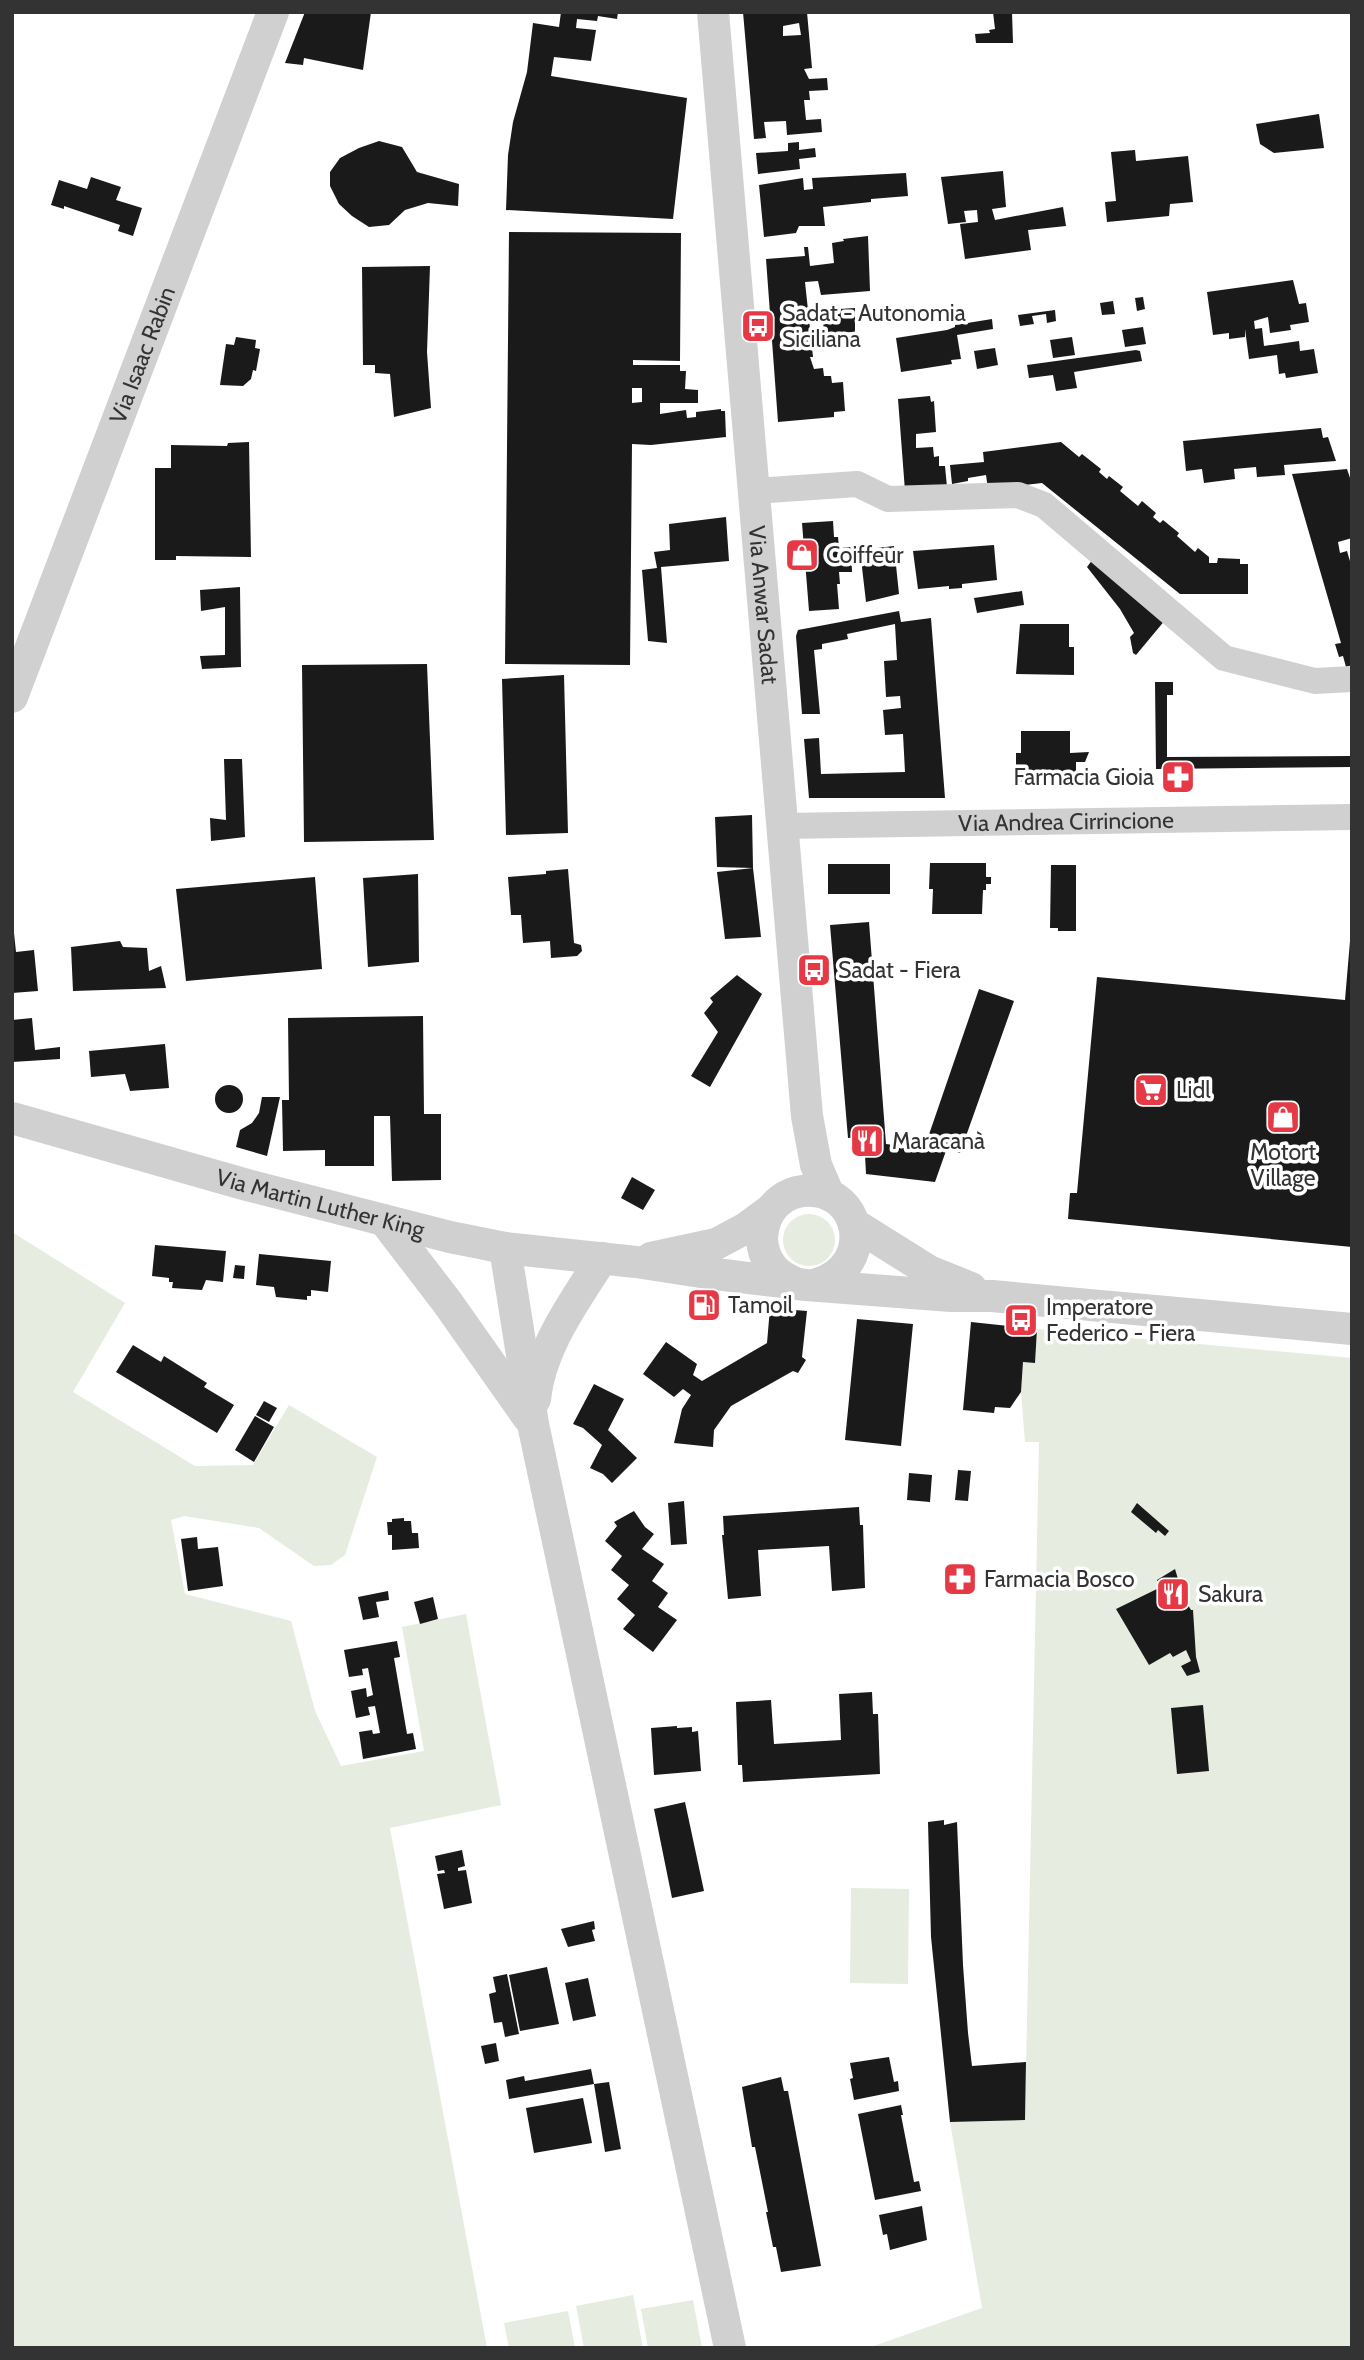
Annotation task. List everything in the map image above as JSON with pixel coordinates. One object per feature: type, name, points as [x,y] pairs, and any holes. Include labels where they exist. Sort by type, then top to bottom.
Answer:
[{"type":"street","name":"Via Isaac Rabin","points":[[12,697],[273,12]]},
{"type":"street","name":"Via Anwar Sadat","points":[[713,12],[780,826],[807,1116],[816,1165],[829,1195]]},
{"type":"street","points":[[754,491],[856,484],[888,499],[1018,495],[1044,505],[1224,658],[1315,681],[1352,679]]},
{"type":"street","name":"Via Andrea Cirrincione","points":[[780,826],[1352,817]]},
{"type":"street","name":"Via Martin Luther King","points":[[12,1118],[247,1185],[450,1237],[505,1248],[806,1284],[951,1296],[992,1296]]},
{"type":"street","points":[[636,1262],[716,1244],[746,1228],[778,1201],[803,1191],[816,1191],[840,1202],[854,1224],[929,1271],[992,1296],[1352,1329]]},
{"type":"street","points":[[769,1211],[761,1239],[764,1254],[771,1267],[782,1277],[806,1284],[830,1280],[841,1273],[854,1250],[854,1224]]},
{"type":"street","points":[[384,1220],[447,1301],[533,1424]]},
{"type":"street","points":[[505,1248],[533,1424],[730,2348]]},
{"type":"street","points":[[533,1424],[537,1379],[548,1352],[570,1309],[602,1258]]},
{"type":"shaded area","points":[[809,1214],[819,1216],[827,1222],[833,1230],[833,1250],[827,1258],[819,1264],[809,1266],[799,1264],[791,1258],[785,1250],[783,1240],[785,1230],[791,1222],[799,1216]]},
{"type":"shaded area","points":[[12,1232],[125,1303],[73,1392],[195,1466],[253,1465],[289,1405],[377,1457],[345,1555],[331,1565],[314,1566],[259,1528],[184,1516],[171,1520],[185,1594],[291,1621],[315,1711],[341,1766],[424,1751],[402,1627],[466,1614],[501,1805],[390,1828],[487,2348],[12,2348]]},
{"type":"shaded area","points":[[1037,1329],[1352,1358],[1352,2348],[868,2348],[982,2308],[950,2122],[1025,2119],[1039,1442],[1025,1442],[1021,1392],[1023,1362],[1035,1363]]},
{"type":"shaded area","points":[[851,1888],[909,1889],[908,1984],[850,1983]]},
{"type":"shaded area","points":[[633,2295],[643,2348],[584,2348],[576,2306]]},
{"type":"shaded area","points":[[693,2300],[702,2348],[648,2348],[641,2309]]},
{"type":"shaded area","points":[[568,2311],[575,2348],[509,2348],[504,2323]]},
{"type":"building","points":[[305,12],[371,12],[363,70],[304,58],[303,65],[285,63]]},
{"type":"building","points":[[561,12],[618,12],[617,19],[598,16],[597,21],[577,19],[576,28],[596,30],[591,61],[554,57],[551,76],[687,98],[673,219],[506,210],[508,155],[513,122],[527,72],[533,23],[559,27]]},
{"type":"building","points":[[743,12],[807,12],[812,68],[804,69],[809,79],[827,78],[828,90],[809,91],[810,100],[804,100],[806,120],[821,119],[822,132],[787,135],[786,121],[764,122],[766,138],[754,139]],"holes":[[[799,23],[801,35],[783,36],[783,26]]]},
{"type":"building","points":[[993,12],[1012,12],[1013,43],[976,43],[975,34],[990,33],[989,30],[995,29]]},
{"type":"building","points":[[1319,114],[1324,148],[1274,153],[1260,144],[1256,124]]},
{"type":"building","points":[[379,141],[402,147],[417,172],[459,184],[458,206],[428,203],[405,210],[389,225],[369,227],[352,216],[339,204],[330,186],[330,172],[340,158]]},
{"type":"building","points":[[799,142],[799,150],[815,148],[816,157],[799,159],[800,169],[758,174],[756,153],[788,151],[788,143]]},
{"type":"building","points":[[1135,150],[1136,161],[1188,156],[1193,202],[1170,204],[1169,216],[1107,222],[1105,202],[1116,201],[1111,152]]},
{"type":"building","points":[[1003,171],[1006,207],[992,209],[995,220],[1063,207],[1066,226],[1028,230],[1031,250],[965,259],[960,224],[978,222],[977,210],[964,211],[966,222],[948,224],[941,177]]},
{"type":"building","points":[[906,173],[908,196],[823,207],[825,226],[799,226],[796,233],[764,237],[759,185],[803,178],[804,190],[813,189],[812,178]]},
{"type":"building","points":[[91,177],[121,187],[116,200],[142,208],[133,236],[118,231],[120,225],[64,206],[64,209],[51,205],[59,180],[87,189]]},
{"type":"building","points":[[509,232],[681,233],[680,361],[633,360],[633,365],[680,365],[680,371],[686,371],[685,389],[698,390],[698,403],[660,403],[660,414],[686,410],[687,418],[696,417],[696,412],[721,409],[725,411],[726,437],[651,445],[632,444],[630,665],[505,664]],"holes":[[[632,388],[642,388],[642,402],[632,403]]]},
{"type":"building","points":[[868,236],[870,291],[821,295],[818,281],[805,282],[813,357],[810,357],[814,369],[823,368],[824,376],[831,376],[832,383],[843,382],[845,411],[834,412],[834,417],[778,422],[766,259],[805,256],[804,247],[808,247],[810,266],[834,263],[832,243]]},
{"type":"building","points":[[430,266],[427,352],[431,408],[394,417],[390,374],[375,373],[375,365],[363,365],[362,267]]},
{"type":"building","points":[[1293,280],[1299,304],[1306,303],[1309,322],[1290,325],[1291,330],[1270,333],[1268,317],[1254,321],[1255,329],[1262,328],[1264,346],[1299,341],[1300,351],[1314,349],[1318,373],[1286,378],[1285,373],[1279,374],[1277,355],[1249,359],[1245,329],[1245,337],[1229,339],[1229,333],[1213,335],[1207,292]]},
{"type":"building","points":[[1143,297],[1145,309],[1137,311],[1135,298]]},
{"type":"building","points":[[1113,301],[1115,314],[1102,315],[1100,303]]},
{"type":"building","points":[[838,305],[839,309],[855,308],[855,332],[824,333],[822,307]]},
{"type":"building","points":[[1055,310],[1056,321],[1047,323],[1046,314],[1032,316],[1034,324],[1020,326],[1018,315]]},
{"type":"building","points":[[992,319],[993,329],[957,335],[961,359],[951,360],[952,364],[901,372],[896,338]]},
{"type":"building","points":[[1143,327],[1146,344],[1125,347],[1122,330]]},
{"type":"building","points":[[236,337],[256,340],[255,348],[260,349],[256,371],[253,370],[251,379],[243,386],[220,385],[226,344],[234,345]]},
{"type":"building","points":[[1072,337],[1075,355],[1053,358],[1050,340]]},
{"type":"building","points":[[995,348],[998,365],[977,369],[974,351]]},
{"type":"building","points":[[1140,351],[1142,361],[1074,372],[1077,388],[1056,391],[1053,375],[1029,378],[1027,365]]},
{"type":"building","points":[[930,396],[931,402],[934,401],[936,432],[916,434],[916,448],[933,447],[934,457],[939,456],[939,466],[945,466],[947,487],[905,491],[898,399]]},
{"type":"building","points":[[1321,428],[1323,438],[1328,437],[1336,461],[1284,465],[1285,475],[1257,477],[1256,467],[1234,469],[1235,479],[1204,483],[1202,469],[1186,471],[1183,441]]},
{"type":"building","points":[[249,442],[251,557],[176,556],[176,560],[155,560],[155,468],[171,468],[171,445],[227,446],[228,443]]},
{"type":"building","points":[[1061,442],[1079,457],[1082,454],[1101,469],[1099,472],[1107,479],[1109,476],[1123,487],[1120,491],[1138,506],[1142,501],[1156,513],[1153,517],[1160,523],[1163,520],[1179,533],[1177,536],[1195,552],[1198,548],[1209,557],[1209,563],[1217,563],[1218,558],[1240,559],[1240,564],[1248,564],[1248,594],[1180,594],[1042,483],[988,489],[986,475],[952,484],[950,465],[984,462],[983,452]]},
{"type":"building","points":[[1347,469],[1352,484],[1352,538],[1338,542],[1340,553],[1347,551],[1352,568],[1352,665],[1346,667],[1335,644],[1341,643],[1292,474]]},
{"type":"building","points":[[726,517],[729,561],[661,567],[667,643],[648,641],[642,570],[657,568],[654,552],[670,550],[669,524]]},
{"type":"building","points":[[833,521],[834,537],[838,537],[839,548],[851,547],[852,572],[839,572],[839,609],[809,611],[802,523]]},
{"type":"building","points":[[994,545],[997,580],[962,584],[962,588],[949,589],[949,586],[918,589],[913,551]]},
{"type":"building","points":[[894,546],[899,594],[866,602],[860,550]]},
{"type":"building","points":[[1093,559],[1166,619],[1136,655],[1133,653],[1130,637],[1134,633],[1120,609],[1087,567]]},
{"type":"building","points":[[240,587],[241,667],[202,669],[200,656],[225,655],[225,607],[201,611],[200,590]]},
{"type":"building","points":[[1022,591],[1024,605],[977,613],[974,598]]},
{"type":"building","points":[[899,611],[901,622],[931,618],[945,798],[809,798],[804,739],[819,738],[821,774],[905,772],[903,734],[885,735],[883,710],[901,708],[900,696],[886,697],[884,661],[897,660],[895,624],[847,634],[848,639],[822,644],[822,649],[814,650],[820,714],[802,714],[796,636],[798,630]]},
{"type":"building","points":[[1020,624],[1069,624],[1069,647],[1074,647],[1074,675],[1016,674]]},
{"type":"building","points":[[427,664],[434,840],[304,842],[302,665]]},
{"type":"building","points":[[564,675],[568,833],[506,835],[502,679]]},
{"type":"building","points":[[1155,682],[1173,682],[1173,695],[1167,695],[1167,757],[1352,756],[1352,767],[1156,769]]},
{"type":"building","points":[[1021,731],[1070,731],[1070,753],[1089,752],[1085,762],[1076,762],[1076,782],[1016,782],[1016,753],[1021,753]]},
{"type":"building","points":[[224,759],[242,759],[245,837],[211,841],[210,818],[226,820]]},
{"type":"building","points":[[752,815],[753,868],[717,867],[715,817]]},
{"type":"building","points":[[930,863],[986,863],[986,877],[991,877],[991,884],[986,884],[986,890],[983,890],[982,914],[932,914]]},
{"type":"building","points":[[828,864],[890,864],[890,894],[828,894]]},
{"type":"building","points":[[1051,865],[1076,865],[1076,931],[1050,928]]},
{"type":"building","points":[[753,868],[761,937],[725,939],[717,872]]},
{"type":"building","points":[[568,869],[574,943],[581,945],[582,951],[577,956],[551,958],[550,941],[523,943],[521,915],[511,915],[508,877]]},
{"type":"building","points":[[418,874],[419,962],[368,967],[363,878]]},
{"type":"building","points":[[315,877],[322,969],[186,981],[176,889]]},
{"type":"building","points":[[869,922],[886,1144],[924,1149],[979,989],[1014,1001],[960,1153],[947,1148],[935,1182],[866,1174],[864,1137],[848,1138],[830,925]]},
{"type":"building","points":[[12,933],[16,952],[34,950],[38,991],[12,993]]},
{"type":"building","points":[[120,941],[123,947],[147,948],[149,971],[161,966],[166,988],[73,991],[71,947]]},
{"type":"building","points":[[1350,941],[1352,1247],[1068,1219],[1070,1193],[1077,1193],[1097,977],[1345,1000]]},
{"type":"building","points":[[737,975],[762,994],[710,1087],[691,1076],[718,1032],[704,1013],[713,1002],[710,998]]},
{"type":"building","points":[[423,1016],[424,1114],[441,1114],[441,1180],[392,1181],[390,1116],[374,1116],[374,1166],[325,1166],[325,1150],[283,1151],[282,1100],[289,1100],[288,1018]]},
{"type":"building","points":[[32,1018],[35,1050],[60,1047],[60,1059],[12,1062],[12,1020]]},
{"type":"building","points":[[165,1044],[169,1088],[130,1091],[125,1074],[91,1077],[89,1051]]},
{"type":"building","points":[[229,1085],[239,1089],[243,1099],[239,1109],[229,1113],[219,1109],[215,1099],[219,1089]]},
{"type":"building","points":[[262,1097],[280,1097],[267,1156],[236,1147],[240,1130],[252,1123],[259,1113]]},
{"type":"building","points":[[632,1177],[655,1190],[643,1210],[621,1198]]},
{"type":"building","points":[[155,1245],[226,1251],[223,1282],[206,1280],[202,1290],[172,1288],[173,1282],[169,1282],[169,1278],[152,1276]]},
{"type":"building","points":[[259,1254],[331,1261],[328,1292],[311,1290],[311,1296],[307,1296],[307,1300],[276,1297],[274,1287],[256,1285]]},
{"type":"building","points":[[235,1265],[245,1266],[244,1279],[233,1278]]},
{"type":"building","points":[[770,1308],[807,1311],[802,1357],[806,1360],[798,1373],[793,1371],[731,1406],[714,1430],[713,1447],[674,1443],[682,1409],[691,1395],[683,1389],[674,1397],[643,1374],[666,1342],[697,1364],[693,1375],[702,1381],[767,1343]]},
{"type":"building","points":[[857,1319],[913,1324],[901,1446],[845,1440]]},
{"type":"building","points":[[971,1322],[1037,1329],[1035,1363],[1023,1362],[1021,1392],[1010,1408],[995,1407],[994,1413],[963,1410]]},
{"type":"building","points":[[133,1345],[161,1362],[164,1356],[207,1383],[204,1387],[234,1405],[217,1433],[116,1372]]},
{"type":"building","points":[[594,1384],[624,1399],[608,1430],[637,1458],[612,1483],[603,1474],[590,1468],[602,1445],[583,1428],[573,1424]]},
{"type":"building","points":[[264,1401],[277,1408],[269,1422],[256,1415]]},
{"type":"building","points":[[255,1416],[274,1427],[254,1462],[235,1450]]},
{"type":"building","points":[[958,1470],[971,1471],[968,1501],[955,1500]]},
{"type":"building","points":[[909,1473],[932,1475],[930,1502],[907,1500]]},
{"type":"building","points":[[684,1501],[687,1544],[671,1545],[668,1503]]},
{"type":"building","points":[[1137,1503],[1169,1531],[1165,1536],[1158,1530],[1156,1533],[1131,1512]]},
{"type":"building","points":[[859,1507],[860,1525],[863,1525],[865,1588],[832,1591],[829,1546],[758,1550],[761,1596],[728,1599],[722,1535],[723,1516]]},
{"type":"building","points":[[634,1511],[645,1527],[654,1534],[642,1549],[664,1564],[652,1581],[668,1593],[658,1607],[677,1620],[653,1652],[623,1629],[635,1615],[617,1599],[629,1585],[611,1570],[622,1556],[605,1541],[617,1526],[614,1522]]},
{"type":"building","points":[[404,1518],[404,1521],[411,1521],[412,1533],[418,1533],[419,1548],[392,1550],[392,1535],[388,1535],[387,1522]]},
{"type":"building","points":[[197,1537],[198,1549],[218,1547],[223,1586],[188,1591],[181,1539]]},
{"type":"building","points":[[1175,1569],[1178,1579],[1174,1582],[1193,1610],[1196,1657],[1200,1672],[1187,1676],[1181,1666],[1191,1661],[1186,1650],[1173,1657],[1170,1653],[1149,1665],[1116,1609],[1161,1587],[1157,1580]]},
{"type":"building","points":[[388,1591],[389,1600],[376,1602],[379,1617],[363,1620],[358,1597]]},
{"type":"building","points":[[433,1597],[438,1619],[420,1624],[414,1602]]},
{"type":"building","points":[[397,1641],[400,1657],[394,1658],[407,1734],[413,1733],[416,1749],[363,1759],[359,1732],[372,1730],[373,1734],[380,1733],[375,1706],[368,1707],[370,1715],[356,1718],[351,1691],[366,1688],[367,1697],[373,1695],[368,1668],[362,1669],[363,1675],[349,1677],[344,1650]]},
{"type":"building","points":[[872,1692],[873,1714],[878,1714],[880,1774],[743,1782],[742,1765],[738,1765],[736,1702],[771,1700],[774,1744],[841,1740],[839,1694]]},
{"type":"building","points":[[1203,1705],[1209,1771],[1177,1774],[1171,1708]]},
{"type":"building","points":[[692,1727],[692,1732],[698,1731],[701,1771],[654,1775],[651,1728]]},
{"type":"building","points":[[685,1802],[704,1891],[672,1898],[654,1809]]},
{"type":"building","points":[[944,1820],[944,1825],[957,1822],[963,1965],[972,2066],[1026,2062],[1025,2120],[950,2122],[931,1937],[928,1822]]},
{"type":"building","points":[[462,1850],[465,1866],[458,1868],[458,1871],[466,1870],[472,1903],[444,1909],[437,1874],[445,1873],[444,1870],[438,1871],[435,1856]]},
{"type":"building","points":[[594,1921],[595,1929],[592,1930],[595,1941],[568,1947],[561,1929]]},
{"type":"building","points":[[547,1967],[559,2024],[520,2031],[509,1975]]},
{"type":"building","points":[[507,1974],[519,2034],[505,2037],[502,2022],[494,2023],[489,1994],[496,1992],[493,1977]]},
{"type":"building","points":[[588,1978],[596,2016],[573,2021],[565,1983]]},
{"type":"building","points":[[496,2043],[499,2061],[485,2064],[481,2046]]},
{"type":"building","points":[[889,2057],[894,2082],[898,2081],[899,2091],[854,2100],[850,2063]]},
{"type":"building","points":[[591,2069],[594,2084],[509,2099],[506,2080],[524,2076],[525,2081]]},
{"type":"building","points":[[781,2077],[784,2091],[788,2091],[821,2266],[781,2272],[776,2247],[773,2247],[742,2087]]},
{"type":"building","points":[[609,2082],[621,2149],[605,2152],[594,2084]]},
{"type":"building","points":[[583,2098],[592,2143],[534,2153],[526,2108]]},
{"type":"building","points":[[901,2105],[914,2182],[919,2181],[921,2191],[875,2200],[858,2114]]},
{"type":"building","points":[[922,2206],[927,2240],[890,2250],[887,2234],[883,2235],[879,2215]]},
{"type":"place","name":"Sadat - Autonomia Siciliana","points":[[758,326]]},
{"type":"place","name":"Coiffeur","points":[[802,555]]},
{"type":"place","name":"Farmacia Gioia","points":[[1178,777]]},
{"type":"place","name":"Sadat - Fiera","points":[[814,970]]},
{"type":"place","name":"Lidl","points":[[1151,1090]]},
{"type":"place","name":"Motort Village","points":[[1283,1117]]},
{"type":"place","name":"Maracanà","points":[[867,1141]]},
{"type":"place","name":"Tamoil","points":[[704,1305]]},
{"type":"place","name":"Imperatore Federico - Fiera","points":[[1021,1320]]},
{"type":"place","name":"Farmacia Bosco","points":[[960,1579]]},
{"type":"place","name":"Sakura","points":[[1173,1594]]}]
